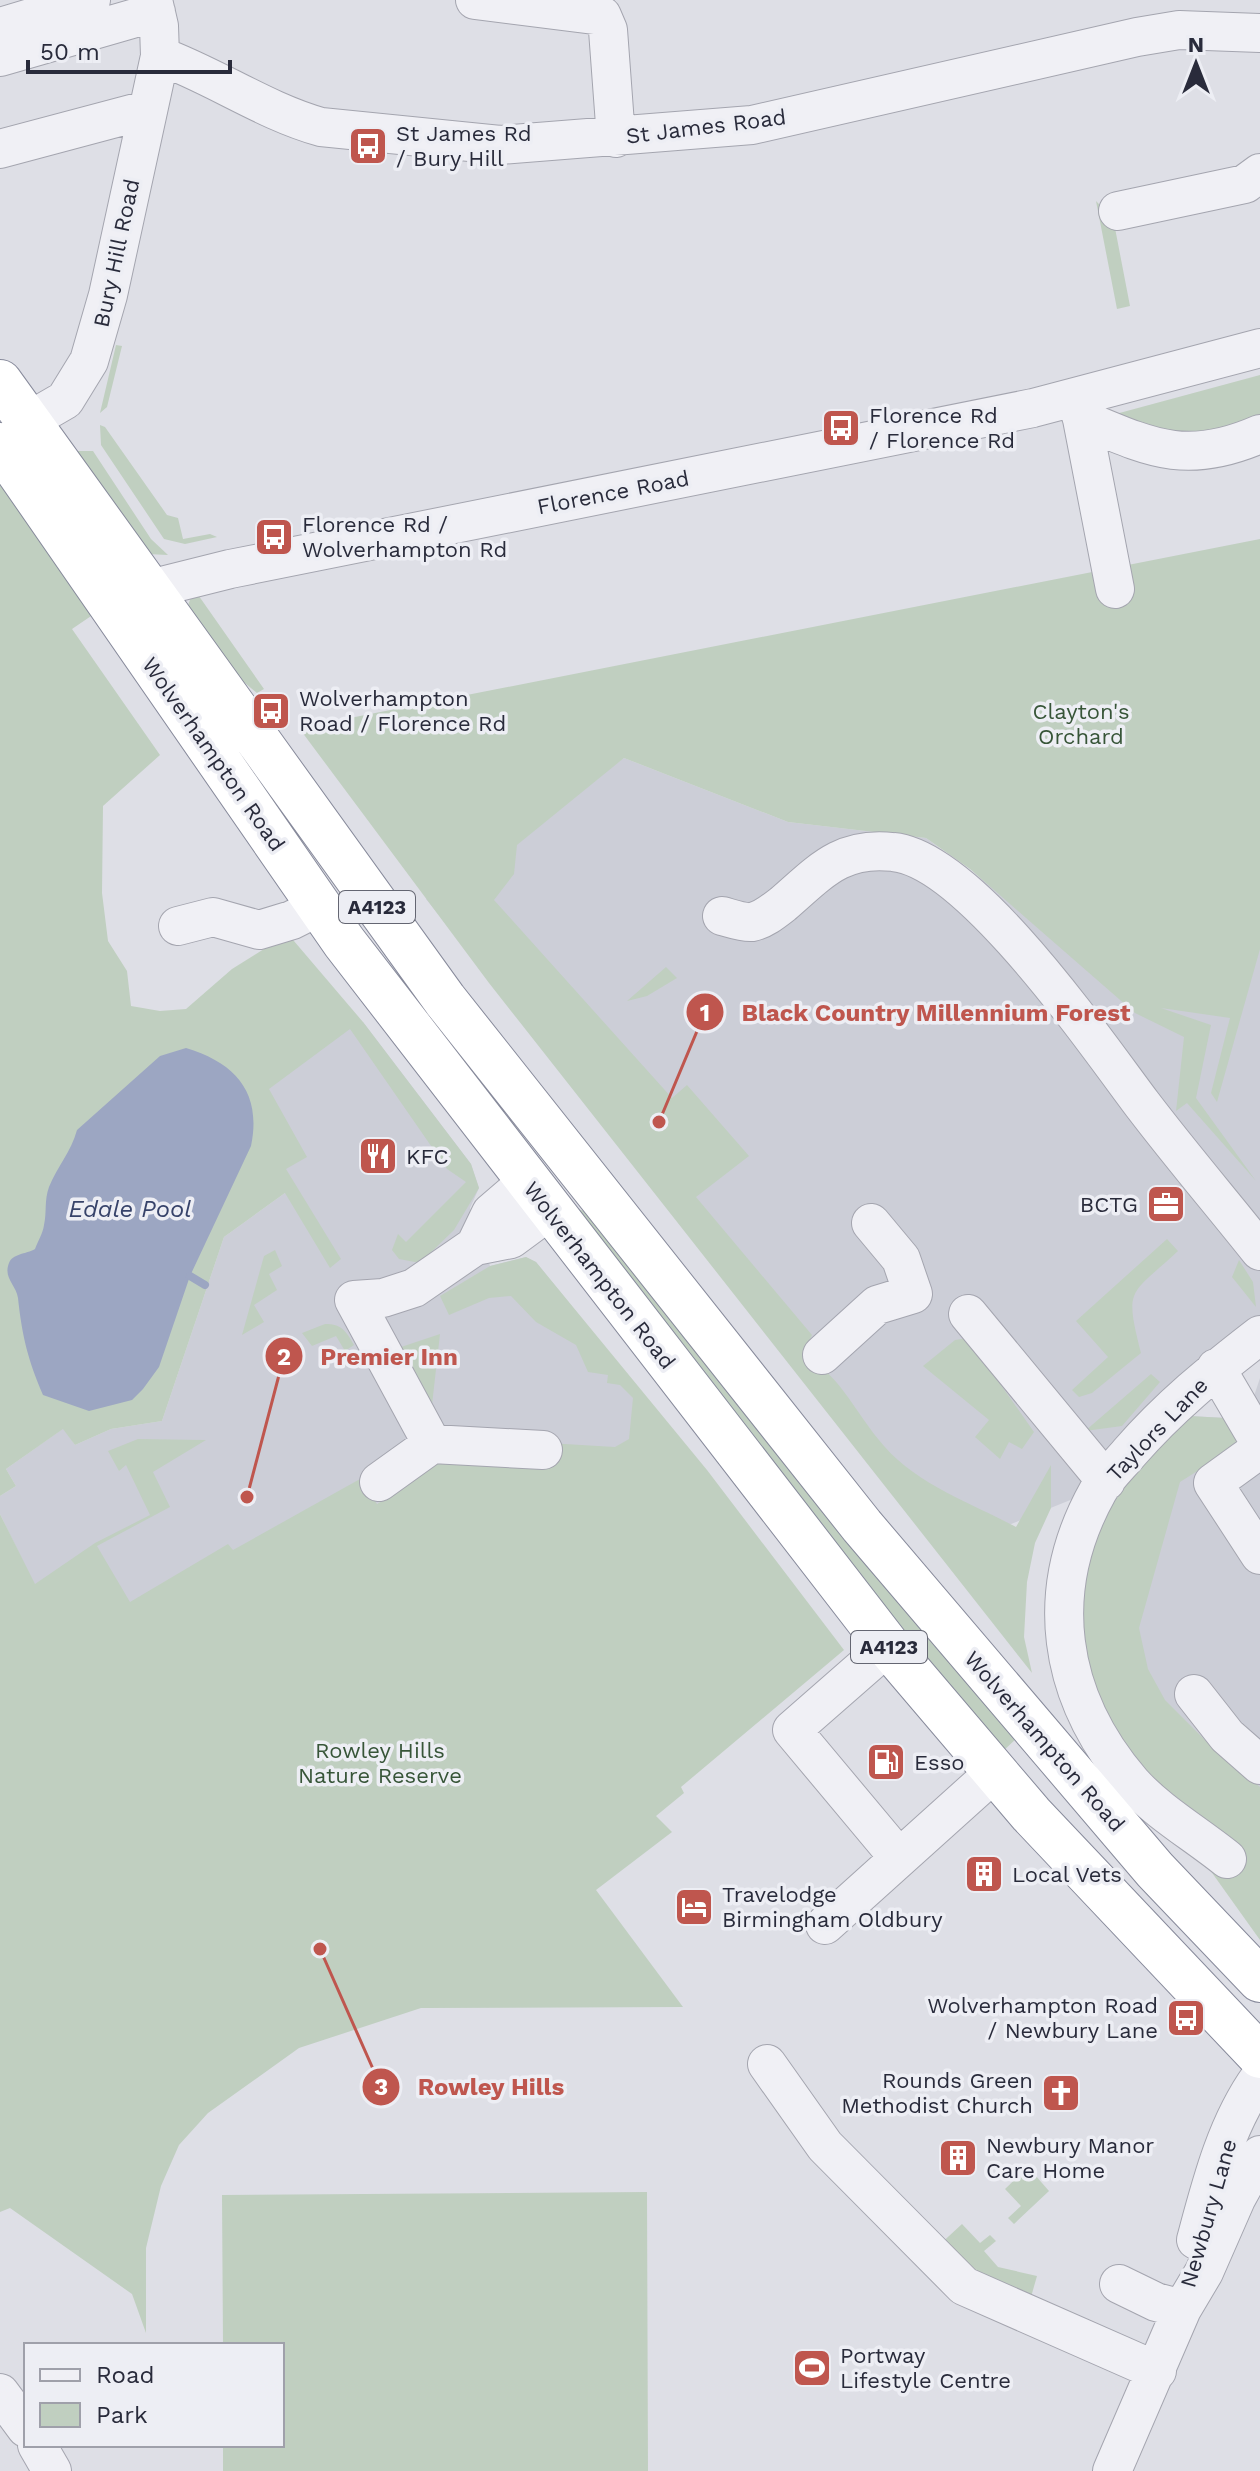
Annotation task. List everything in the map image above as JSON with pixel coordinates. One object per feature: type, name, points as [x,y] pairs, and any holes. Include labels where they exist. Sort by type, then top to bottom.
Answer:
[{"type":"highway","name":"Wolverhampton Road","points":[[0,382],[9,436],[445,1000],[862,1526],[1155,1870],[1260,1980]]},
{"type":"highway","name":"Wolverhampton Road","points":[[132,599],[320,906],[888,1646],[995,1772],[1260,2056]]},
{"type":"highway","points":[[445,1000],[463,1057],[541,1190],[585,1194],[616,1215]]},
{"type":"highway","points":[[1073,1776],[1085,1821],[1260,2018]]},
{"type":"street","points":[[0,27],[91,0]]},
{"type":"street","points":[[475,0],[602,16],[608,30],[616,138]]},
{"type":"street","points":[[0,57],[154,6]]},
{"type":"street","name":"Bury Hill Road","points":[[9,436],[65,400],[89,361],[108,295],[160,56],[154,6]]},
{"type":"street","name":"St James Road","points":[[160,56],[203,72],[293,119],[321,127],[500,145],[752,125],[1179,30],[1260,33]]},
{"type":"street","points":[[0,149],[146,110]]},
{"type":"street","points":[[1118,211],[1245,184],[1260,173]]},
{"type":"street","name":"Florence Road","points":[[132,599],[230,569],[1079,409],[1260,348]]},
{"type":"street","points":[[1079,409],[1147,447],[1179,454],[1208,452],[1260,434]]},
{"type":"street","points":[[1079,409],[1115,589]]},
{"type":"street","points":[[722,916],[751,922],[771,913],[825,867],[849,854],[897,852],[937,871],[990,915],[1082,1020],[1141,1103],[1260,1251]]},
{"type":"street","points":[[178,926],[213,917],[259,930],[292,920],[320,906]]},
{"type":"street","points":[[432,1444],[354,1300],[383,1298],[414,1288],[475,1246],[491,1213],[541,1190]]},
{"type":"street","points":[[871,1223],[901,1259],[913,1294]]},
{"type":"street","points":[[822,1355],[877,1305],[926,1292],[978,1305],[1106,1481]]},
{"type":"street","name":"Taylors Lane","points":[[1227,1859],[1131,1781],[1082,1704],[1069,1670],[1061,1608],[1076,1538],[1106,1481],[1189,1389],[1260,1335]]},
{"type":"street","points":[[1216,1368],[1260,1446],[1213,1483],[1260,1555]]},
{"type":"street","points":[[379,1482],[432,1444],[543,1450]]},
{"type":"street","points":[[888,1646],[792,1730],[899,1858]]},
{"type":"street","points":[[1194,1694],[1227,1736],[1260,1765]]},
{"type":"street","points":[[825,1925],[995,1772]]},
{"type":"street","points":[[767,2064],[825,2146],[964,2286],[1157,2371]]},
{"type":"street","name":"Newbury Lane","points":[[1182,2309],[1189,2271],[1222,2150],[1247,2095],[1260,2077]]},
{"type":"street","name":"Newbury Lane","points":[[1112,2471],[1182,2309],[1204,2272],[1236,2199],[1260,2155]]},
{"type":"street","points":[[1119,2284],[1156,2302],[1182,2309]]},
{"type":"street","points":[[0,2393],[24,2425]]},
{"type":"street","points":[[38,2447],[52,2471]]},
{"type":"shaded area","points":[[624,758],[788,822],[926,838],[1155,1006],[1260,914],[1260,1335],[1100,1488],[979,1537],[863,1441],[426,899]]},
{"type":"shaded area","points":[[363,1022],[471,1164],[479,1188],[470,1208],[490,1266],[526,1257],[536,1262],[700,1465],[446,1457],[377,1504],[120,1615],[34,1584],[0,1514],[0,1496],[16,1486],[6,1469],[64,1428],[75,1445],[111,1429],[162,1421],[224,1237],[285,1193],[229,1049]]},
{"type":"shaded area","points":[[1260,1378],[1260,1844],[1165,1783],[1085,1549],[1189,1416],[1226,1418],[1252,1402]]},
{"type":"green space","points":[[1096,201],[1120,226],[1115,228],[1130,306],[1117,309]]},
{"type":"green space","points":[[116,345],[122,346],[107,407],[100,413]]},
{"type":"green space","points":[[1260,375],[1260,425],[1199,446],[1112,415]]},
{"type":"green space","points":[[100,425],[105,427],[167,515],[178,518],[183,539],[210,534],[217,537],[185,544],[164,539],[101,445]]},
{"type":"green space","points":[[69,451],[93,451],[151,539],[168,555],[147,554]]},
{"type":"green space","points":[[0,478],[97,612],[72,629],[160,755],[103,806],[102,893],[108,941],[127,971],[131,1006],[160,1011],[186,1009],[232,969],[288,934],[363,1022],[471,1164],[479,1188],[454,1230],[420,1263],[399,1259],[392,1250],[398,1234],[406,1242],[466,1182],[447,1169],[350,1029],[269,1089],[307,1157],[286,1169],[341,1259],[330,1268],[285,1193],[224,1237],[162,1421],[111,1429],[75,1445],[63,1429],[6,1469],[16,1486],[0,1496]]},
{"type":"green space","name":"Clayton's Orchard","points":[[1260,539],[1260,949],[1217,1102],[1211,1093],[1230,1018],[1161,1008],[1211,1025],[1196,1098],[1256,1181],[1187,1103],[1176,1111],[1184,1037],[1135,1013],[970,869],[926,838],[788,822],[624,758],[517,845],[514,874],[494,900],[672,1098],[687,1085],[749,1156],[696,1197],[812,1335],[804,1353],[840,1386],[884,1446],[930,1483],[1016,1527],[1051,1465],[1051,1508],[1035,1543],[1027,1582],[1024,1637],[1032,1673],[489,983],[299,728]]},
{"type":"green space","points":[[194,589],[264,689],[257,693],[210,654],[187,608]]},
{"type":"green space","points":[[666,967],[677,978],[647,996],[627,1001]]},
{"type":"green space","points":[[561,1202],[586,1212],[1019,1736],[1000,1754]]},
{"type":"green space","points":[[1167,1239],[1178,1251],[1135,1294],[1133,1315],[1141,1353],[1092,1393],[1079,1397],[1072,1390],[1108,1357],[1076,1321]]},
{"type":"green space","points":[[275,1250],[282,1266],[269,1274],[277,1290],[254,1305],[264,1322],[242,1335],[264,1256]]},
{"type":"green space","name":"Rowley Hills Nature Reserve","points":[[526,1257],[536,1262],[707,1470],[844,1650],[681,1787],[684,1793],[656,1816],[672,1832],[596,1890],[683,2007],[421,2008],[299,2048],[208,2113],[179,2145],[161,2186],[146,2248],[146,2333],[132,2294],[10,2208],[0,2212],[0,1514],[35,1584],[95,1543],[150,1515],[126,1465],[119,1471],[108,1451],[138,1439],[206,1440],[153,1472],[170,1507],[97,1546],[130,1602],[228,1544],[233,1550],[360,1479],[377,1504],[446,1457],[548,1443],[615,1447],[629,1439],[633,1398],[620,1385],[607,1383],[608,1375],[588,1372],[576,1345],[536,1322],[511,1296],[489,1298],[449,1315],[440,1296],[490,1266]]},
{"type":"green space","points":[[1239,1260],[1253,1282],[1256,1307],[1232,1277]]},
{"type":"green space","points":[[325,1324],[343,1329],[354,1345],[345,1351],[336,1336],[312,1346],[302,1333]]},
{"type":"green space","points":[[440,1334],[432,1405],[401,1347]]},
{"type":"green space","points":[[968,1338],[1034,1432],[1022,1449],[1009,1442],[1000,1459],[975,1437],[989,1420],[923,1366],[955,1340]]},
{"type":"green space","points":[[1151,1374],[1160,1382],[1122,1426],[1085,1431]]},
{"type":"green space","points":[[1189,1416],[1225,1418],[1237,1440],[1234,1448],[1180,1482],[1139,1628],[1148,1669],[1165,1700],[1208,1743],[1260,1787],[1260,1940],[1205,1863],[1090,1762],[1095,1747],[1243,1849],[1142,1770],[1100,1718],[1076,1642],[1085,1549],[1099,1513]]},
{"type":"green space","points":[[1028,2167],[1049,2191],[1014,2224],[1008,2218],[1021,2206],[1005,2189]]},
{"type":"green space","points":[[647,2192],[648,2471],[223,2471],[223,2447],[284,2447],[284,2343],[223,2343],[222,2195]]},
{"type":"green space","points":[[962,2224],[980,2243],[990,2235],[996,2241],[984,2251],[998,2267],[1037,2276],[1031,2297],[964,2276],[936,2248]]},
{"type":"water","name":"Edale Pool","points":[[186,1048],[219,1062],[241,1083],[253,1110],[251,1146],[190,1276],[159,1367],[132,1400],[89,1411],[43,1395],[26,1348],[18,1298],[9,1277],[9,1263],[13,1258],[35,1249],[43,1228],[49,1187],[77,1130],[160,1056]]},
{"type":"waterway","points":[[190,1276],[205,1285]]},
{"type":"place","name":"St James Rd / Bury Hill","points":[[368,146]]},
{"type":"place","name":"Florence Rd / Florence Rd","points":[[841,428]]},
{"type":"place","name":"Florence Rd / Wolverhampton Rd","points":[[274,537]]},
{"type":"place","name":"Wolverhampton Road / Florence Rd","points":[[271,711]]},
{"type":"place","name":"Black Country Millennium Forest","points":[[659,1122]]},
{"type":"place","name":"KFC","points":[[378,1156]]},
{"type":"place","name":"BCTG","points":[[1166,1204]]},
{"type":"place","name":"Premier Inn","points":[[247,1497]]},
{"type":"place","name":"Esso","points":[[886,1762]]},
{"type":"place","name":"Local Vets","points":[[984,1874]]},
{"type":"place","name":"Travelodge Birmingham Oldbury","points":[[694,1907]]},
{"type":"place","name":"Rowley Hills","points":[[320,1949]]},
{"type":"place","name":"Wolverhampton Road / Newbury Lane","points":[[1186,2018]]},
{"type":"place","name":"Rounds Green Methodist Church","points":[[1061,2093]]},
{"type":"place","name":"Newbury Manor Care Home","points":[[958,2158]]},
{"type":"place","name":"Portway Lifestyle Centre","points":[[812,2368]]}]
